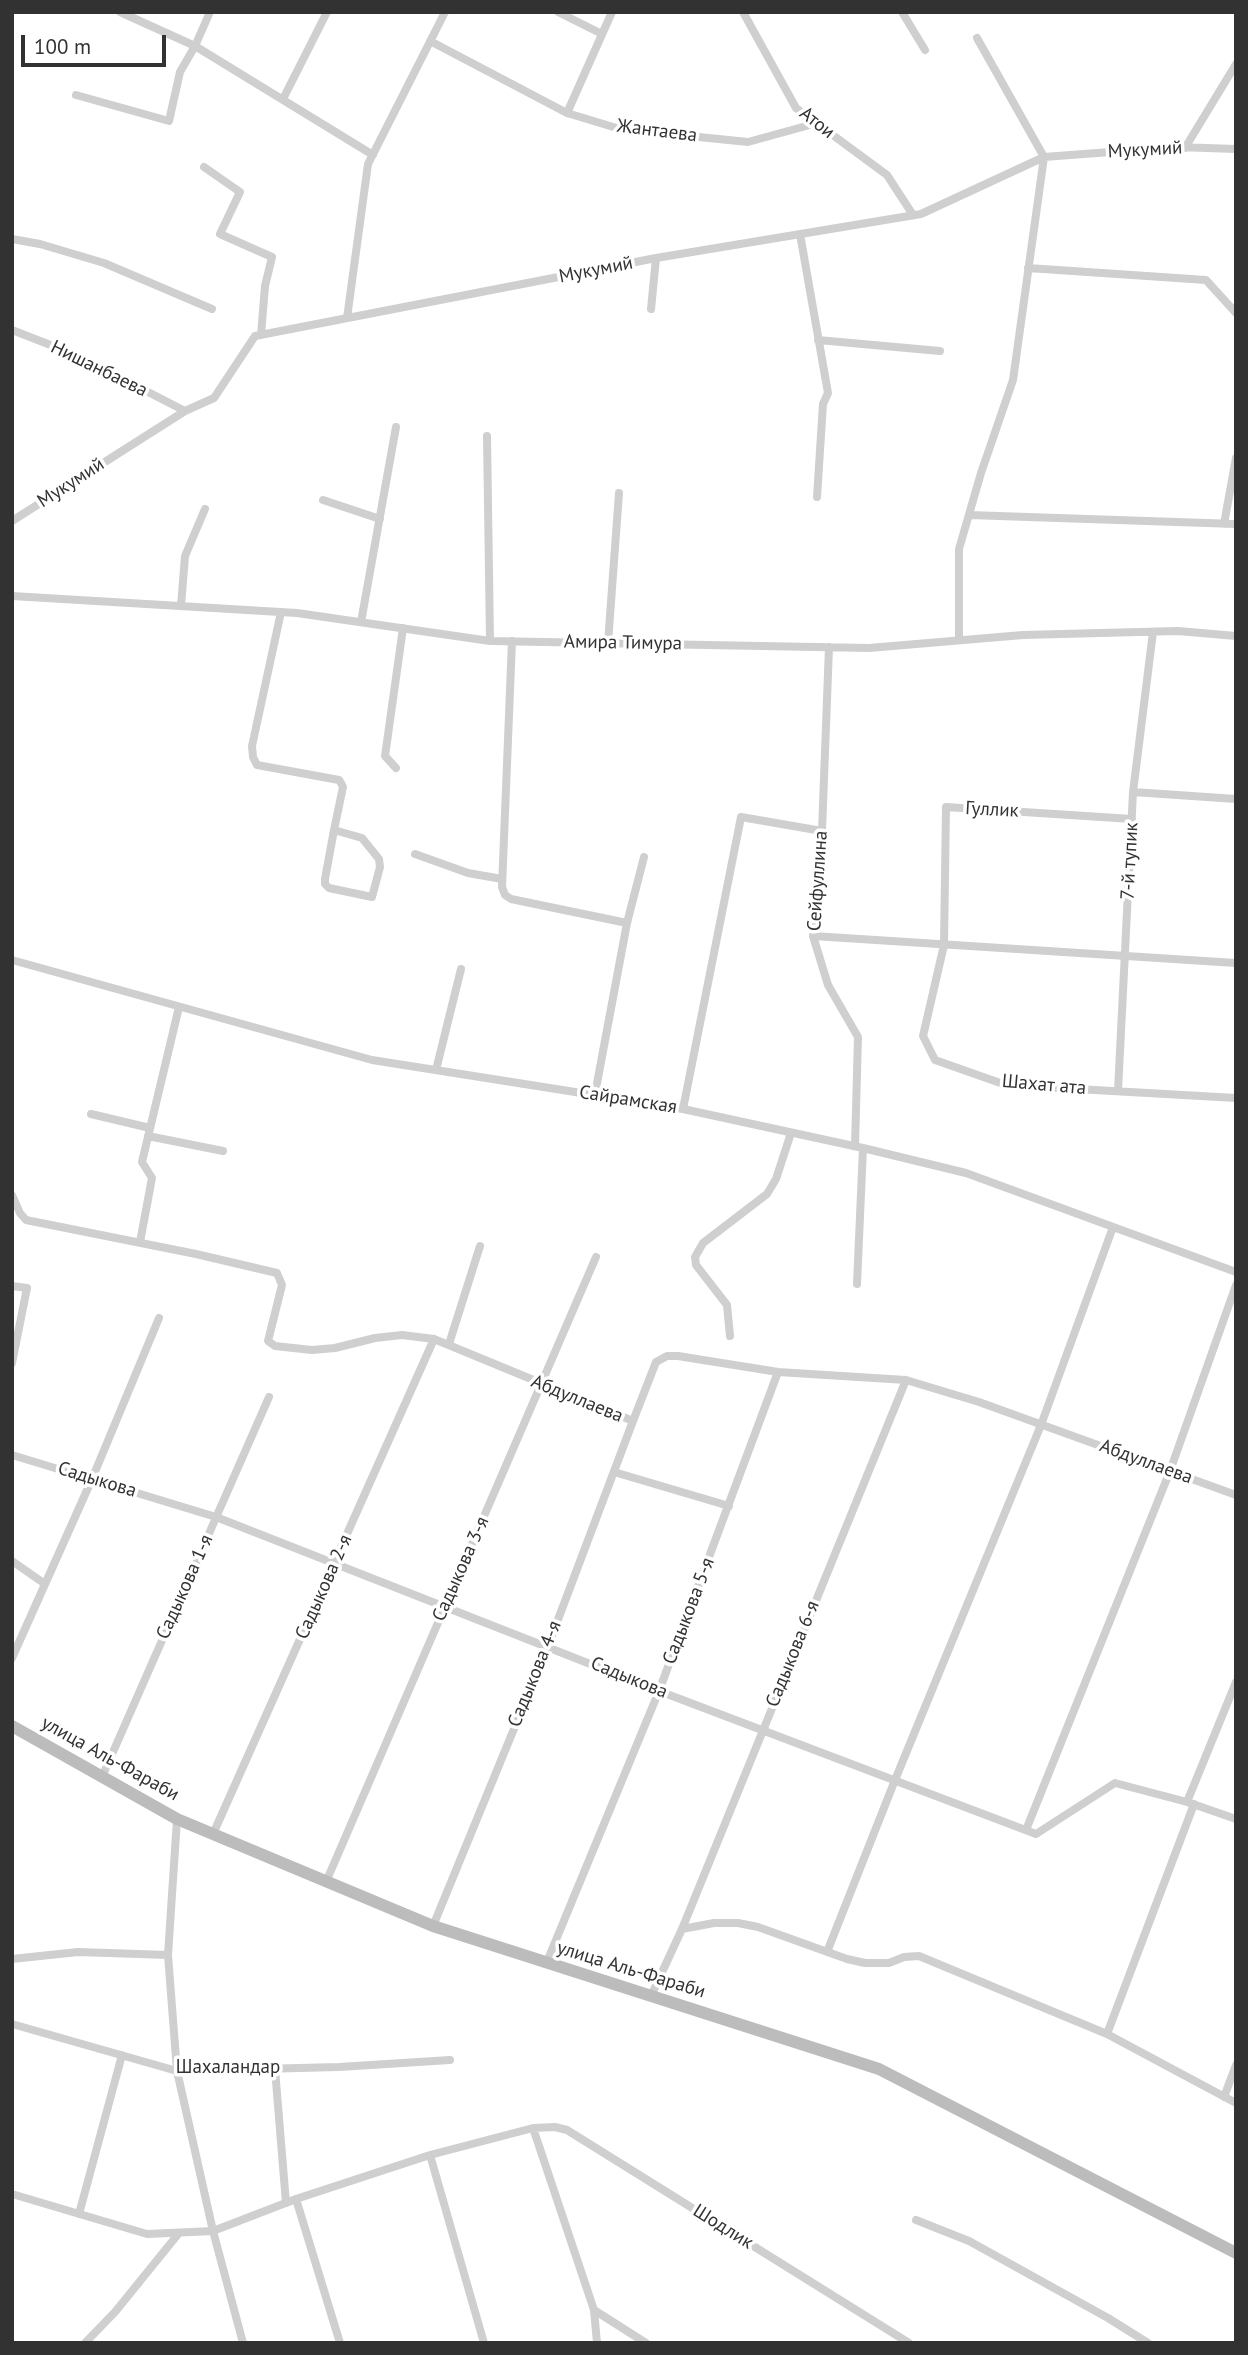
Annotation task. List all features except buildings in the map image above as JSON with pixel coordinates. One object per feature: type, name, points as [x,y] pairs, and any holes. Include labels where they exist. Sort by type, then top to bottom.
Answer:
[{"type":"main road","name":"улица Аль-Фараби","points":[[12,1726],[177,1819],[433,1926],[879,2069],[1236,2253]]},
{"type":"street","points":[[120,12],[195,46],[373,155]]},
{"type":"street","points":[[76,95],[169,121],[180,72],[210,12]]},
{"type":"street","points":[[283,99],[327,12]]},
{"type":"street","points":[[347,318],[368,164],[445,12]]},
{"type":"street","points":[[558,12],[602,34]]},
{"type":"street","points":[[567,113],[612,12]]},
{"type":"street","name":"Атои","points":[[743,12],[796,108],[887,175],[914,215]]},
{"type":"street","points":[[902,12],[925,50]]},
{"type":"street","points":[[959,640],[960,549],[981,473],[1013,380],[1044,157],[977,38]]},
{"type":"street","name":"Жантаева","points":[[430,41],[567,113],[620,129],[748,142],[817,123]]},
{"type":"street","points":[[1185,148],[1236,64]]},
{"type":"street","name":"Мукумий","points":[[12,521],[185,411],[214,398],[256,336],[656,258],[921,214],[1044,157],[1185,148],[1236,149]]},
{"type":"street","points":[[204,167],[240,192],[220,234],[272,257],[265,286],[261,335]]},
{"type":"street","points":[[800,234],[828,393],[823,404],[817,497]]},
{"type":"street","points":[[12,239],[104,262],[212,309]]},
{"type":"street","points":[[651,309],[656,258]]},
{"type":"street","points":[[1028,268],[1206,280],[1236,313]]},
{"type":"street","name":"Нишанбаева","points":[[12,330],[76,355],[185,411]]},
{"type":"street","points":[[818,340],[940,351]]},
{"type":"street","points":[[361,622],[396,427]]},
{"type":"street","points":[[487,436],[490,641]]},
{"type":"street","points":[[1224,524],[1236,458]]},
{"type":"street","points":[[608,643],[618,493]]},
{"type":"street","points":[[323,500],[380,519]]},
{"type":"street","points":[[181,606],[185,556],[205,509]]},
{"type":"street","points":[[969,515],[1236,524]]},
{"type":"street","name":"Амира Тимура","points":[[12,596],[281,612],[490,641],[869,648],[1023,635],[1178,631],[1236,636]]},
{"type":"street","points":[[281,612],[252,746],[253,757],[257,765],[339,780],[343,787],[334,830],[326,884],[329,888],[372,897],[380,867],[379,859],[362,838],[334,830]]},
{"type":"street","points":[[396,768],[385,756],[403,628]]},
{"type":"street","name":"7-й тупик","points":[[1118,1091],[1133,792],[1153,632]]},
{"type":"street","points":[[512,641],[502,879],[505,895],[511,899],[627,923]]},
{"type":"street","name":"Сейфуллина","points":[[829,647],[822,831],[813,936],[828,985],[858,1037],[858,1284]]},
{"type":"street","points":[[1133,792],[1236,799]]},
{"type":"street","name":"Гуллик","points":[[944,945],[946,807],[1132,818]]},
{"type":"street","points":[[683,1109],[741,817],[822,831]]},
{"type":"street","points":[[415,854],[468,873],[502,879]]},
{"type":"street","points":[[595,1094],[627,923],[644,857]]},
{"type":"street","points":[[813,936],[1236,963]]},
{"type":"street","name":"Шахат ата","points":[[944,945],[923,1036],[934,1060],[1006,1085],[1236,1098]]},
{"type":"street","name":"Сайрамская","points":[[12,960],[372,1060],[683,1109],[967,1173],[1236,1272]]},
{"type":"street","points":[[436,1070],[461,969]]},
{"type":"street","points":[[140,1242],[152,1178],[142,1162],[179,1007]]},
{"type":"street","points":[[90,1114],[223,1151]]},
{"type":"street","points":[[730,1336],[727,1305],[696,1265],[695,1257],[703,1243],[767,1194],[776,1179],[791,1133]]},
{"type":"street","name":"Абдуллаева","points":[[12,1195],[26,1220],[277,1273],[282,1285],[268,1341],[275,1346],[312,1350],[402,1335],[434,1339],[633,1421],[656,1362],[667,1356],[778,1372],[906,1380],[1236,1494]]},
{"type":"street","points":[[827,1952],[1041,1425],[1113,1227]]},
{"type":"street","points":[[449,1344],[480,1247]]},
{"type":"street","name":"Садыкова 3-я","points":[[326,1882],[596,1257]]},
{"type":"street","points":[[1236,1284],[1170,1471],[1026,1830],[1036,1834],[1115,1783],[1190,1803],[1236,1819]]},
{"type":"street","points":[[12,1286],[27,1288],[12,1363]]},
{"type":"street","points":[[12,1658],[92,1479],[159,1318]]},
{"type":"street","name":"Садыкова 2-я","points":[[213,1834],[434,1339]]},
{"type":"street","name":"Садыкова 5-я","points":[[546,1964],[659,1691],[778,1372]]},
{"type":"street","name":"Садыкова 6-я","points":[[651,1996],[682,1930],[906,1380]]},
{"type":"street","name":"Садыкова 1-я","points":[[102,1777],[269,1397]]},
{"type":"street","name":"Садыкова 4-я","points":[[433,1926],[548,1646],[633,1421]]},
{"type":"street","name":"Садыкова","points":[[12,1455],[216,1517],[659,1691],[1026,1830]]},
{"type":"street","points":[[614,1472],[729,1506]]},
{"type":"street","points":[[12,1561],[45,1584]]},
{"type":"street","points":[[1108,2034],[1236,1682]]},
{"type":"street","points":[[177,1819],[168,1955],[177,2071],[213,2231],[243,2343]]},
{"type":"street","points":[[682,1930],[714,1923],[738,1923],[758,1927],[865,1963],[889,1963],[904,1957],[919,1956],[1108,2034],[1236,2103]]},
{"type":"street","points":[[12,1959],[78,1952],[168,1955]]},
{"type":"street","name":"Шахаландар","points":[[12,2024],[177,2071],[450,2060]]},
{"type":"street","points":[[79,2214],[122,2055]]},
{"type":"street","points":[[1224,2097],[1236,2065]]},
{"type":"street","points":[[275,2069],[286,2203]]},
{"type":"street","name":"Шодлик","points":[[12,2194],[147,2234],[213,2231],[296,2199],[430,2155],[533,2128],[555,2127],[568,2130],[909,2343]]},
{"type":"street","points":[[533,2128],[594,2310],[597,2343]]},
{"type":"street","points":[[430,2155],[484,2343]]},
{"type":"street","points":[[296,2199],[340,2343]]},
{"type":"street","points":[[916,2220],[969,2241],[1148,2343]]},
{"type":"street","points":[[85,2343],[115,2312],[179,2233]]},
{"type":"street","points":[[594,2310],[646,2343]]}]
